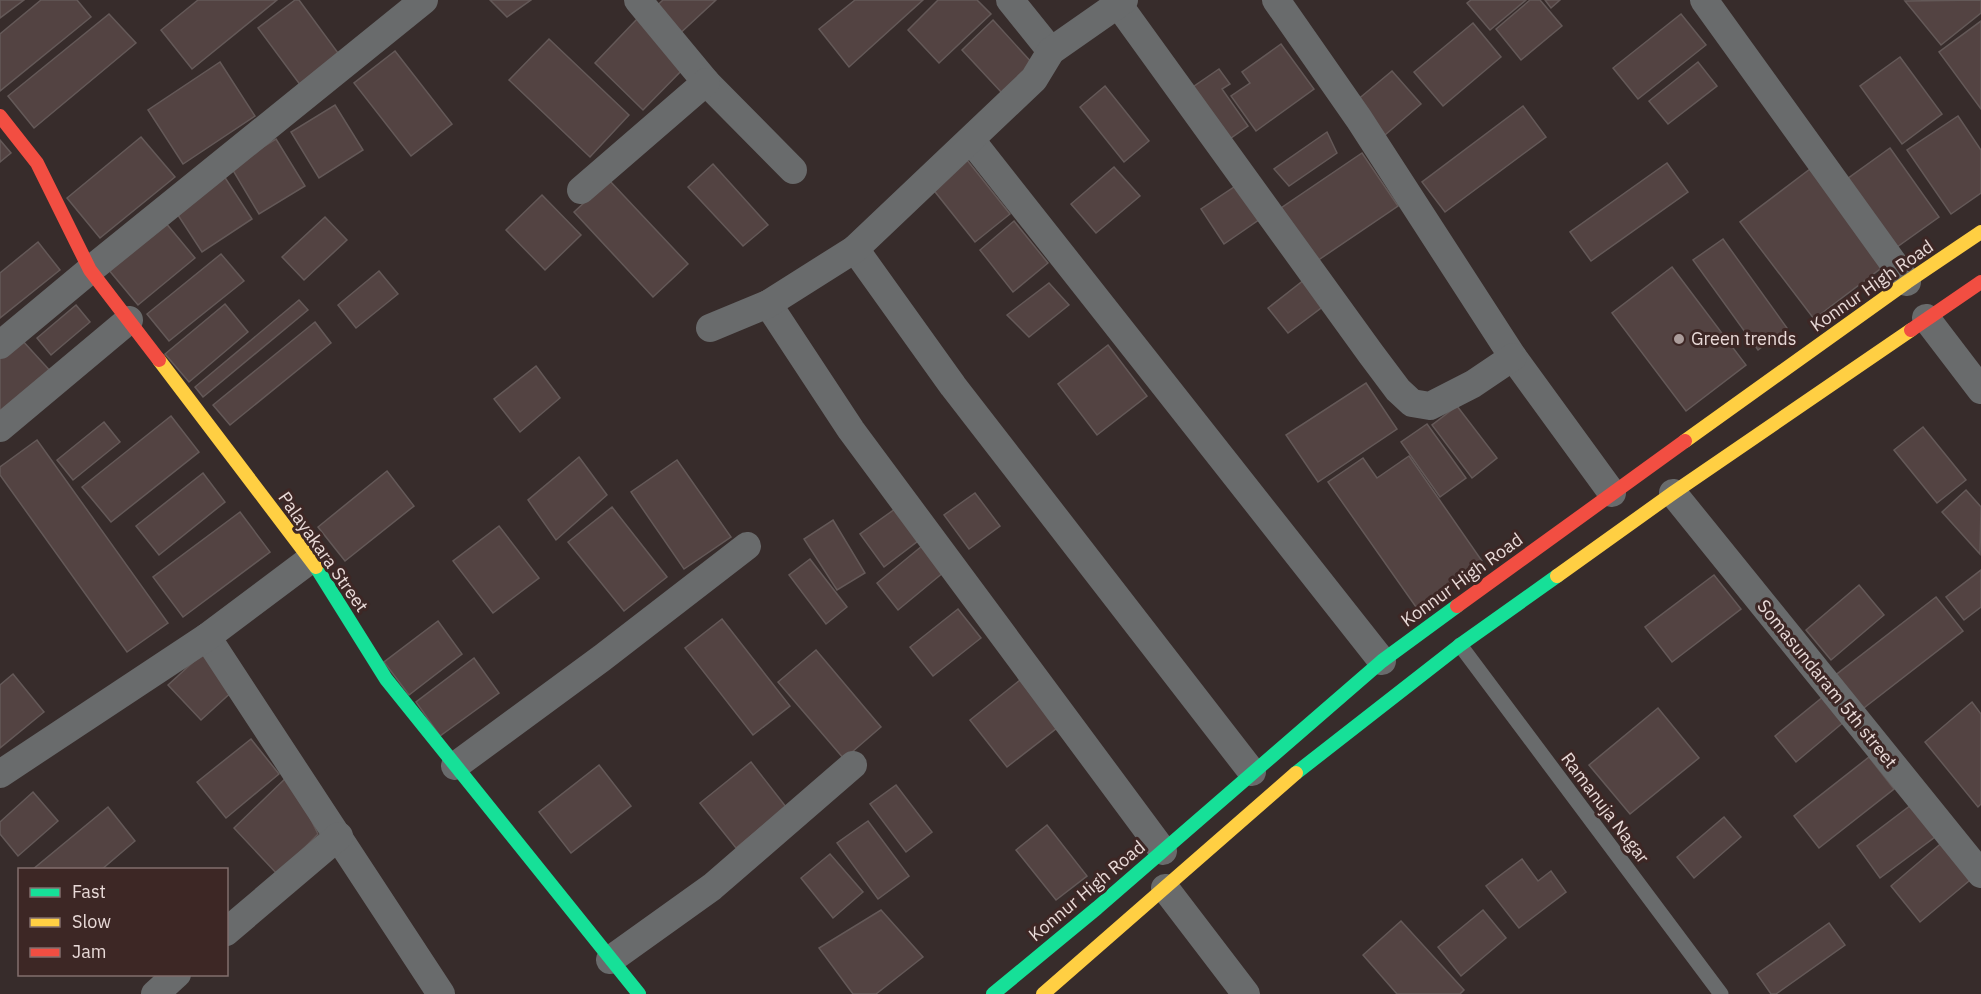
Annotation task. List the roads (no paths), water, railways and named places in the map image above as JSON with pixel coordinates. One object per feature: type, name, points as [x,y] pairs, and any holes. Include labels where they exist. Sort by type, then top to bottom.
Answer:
[{"type":"main road","name":"Palayakara Street","points":[[0,116],[37,163],[90,270],[311,559],[386,679],[639,994]]},
{"type":"main road","name":"Konnur High Road","points":[[993,994],[1163,851],[1382,661],[1612,493],[1907,282],[1981,232]]},
{"type":"main road","points":[[1043,994],[1300,770],[1460,645],[1673,493],[1981,282]]},
{"type":"street","points":[[0,345],[424,0]]},
{"type":"street","points":[[638,0],[706,82],[793,170]]},
{"type":"street","points":[[1010,0],[1051,51]]},
{"type":"street","points":[[1275,0],[1359,119],[1513,357],[1612,493]]},
{"type":"street","points":[[1704,0],[1907,282]]},
{"type":"street","points":[[710,328],[768,304],[855,249],[1034,79],[1051,51],[1121,2],[1371,354],[1398,390],[1412,403],[1430,406],[1473,384],[1513,357]]},
{"type":"street","points":[[581,190],[706,82]]},
{"type":"street","points":[[972,140],[1382,661]]},
{"type":"street","points":[[855,249],[953,386],[1252,772]]},
{"type":"street","points":[[768,304],[851,430],[1163,851]]},
{"type":"street","points":[[1926,318],[1981,390]]},
{"type":"street","points":[[0,428],[129,320]]},
{"type":"street","name":"Somasundaram 5th street","points":[[1673,493],[1981,874]]},
{"type":"street","points":[[455,766],[602,658],[747,546]]},
{"type":"street","points":[[0,774],[207,637],[311,559]]},
{"type":"street","points":[[207,637],[441,994]]},
{"type":"street","points":[[610,960],[712,887],[853,765]]},
{"type":"street","points":[[228,930],[339,836]]},
{"type":"street","points":[[1165,888],[1246,994]]},
{"type":"street","points":[[155,994],[176,976]]},
{"type":"lane","name":"Ramanuja Nagar","points":[[1460,645],[1721,994]]},
{"type":"place","name":"Green trends","points":[[1679,339]]}]
